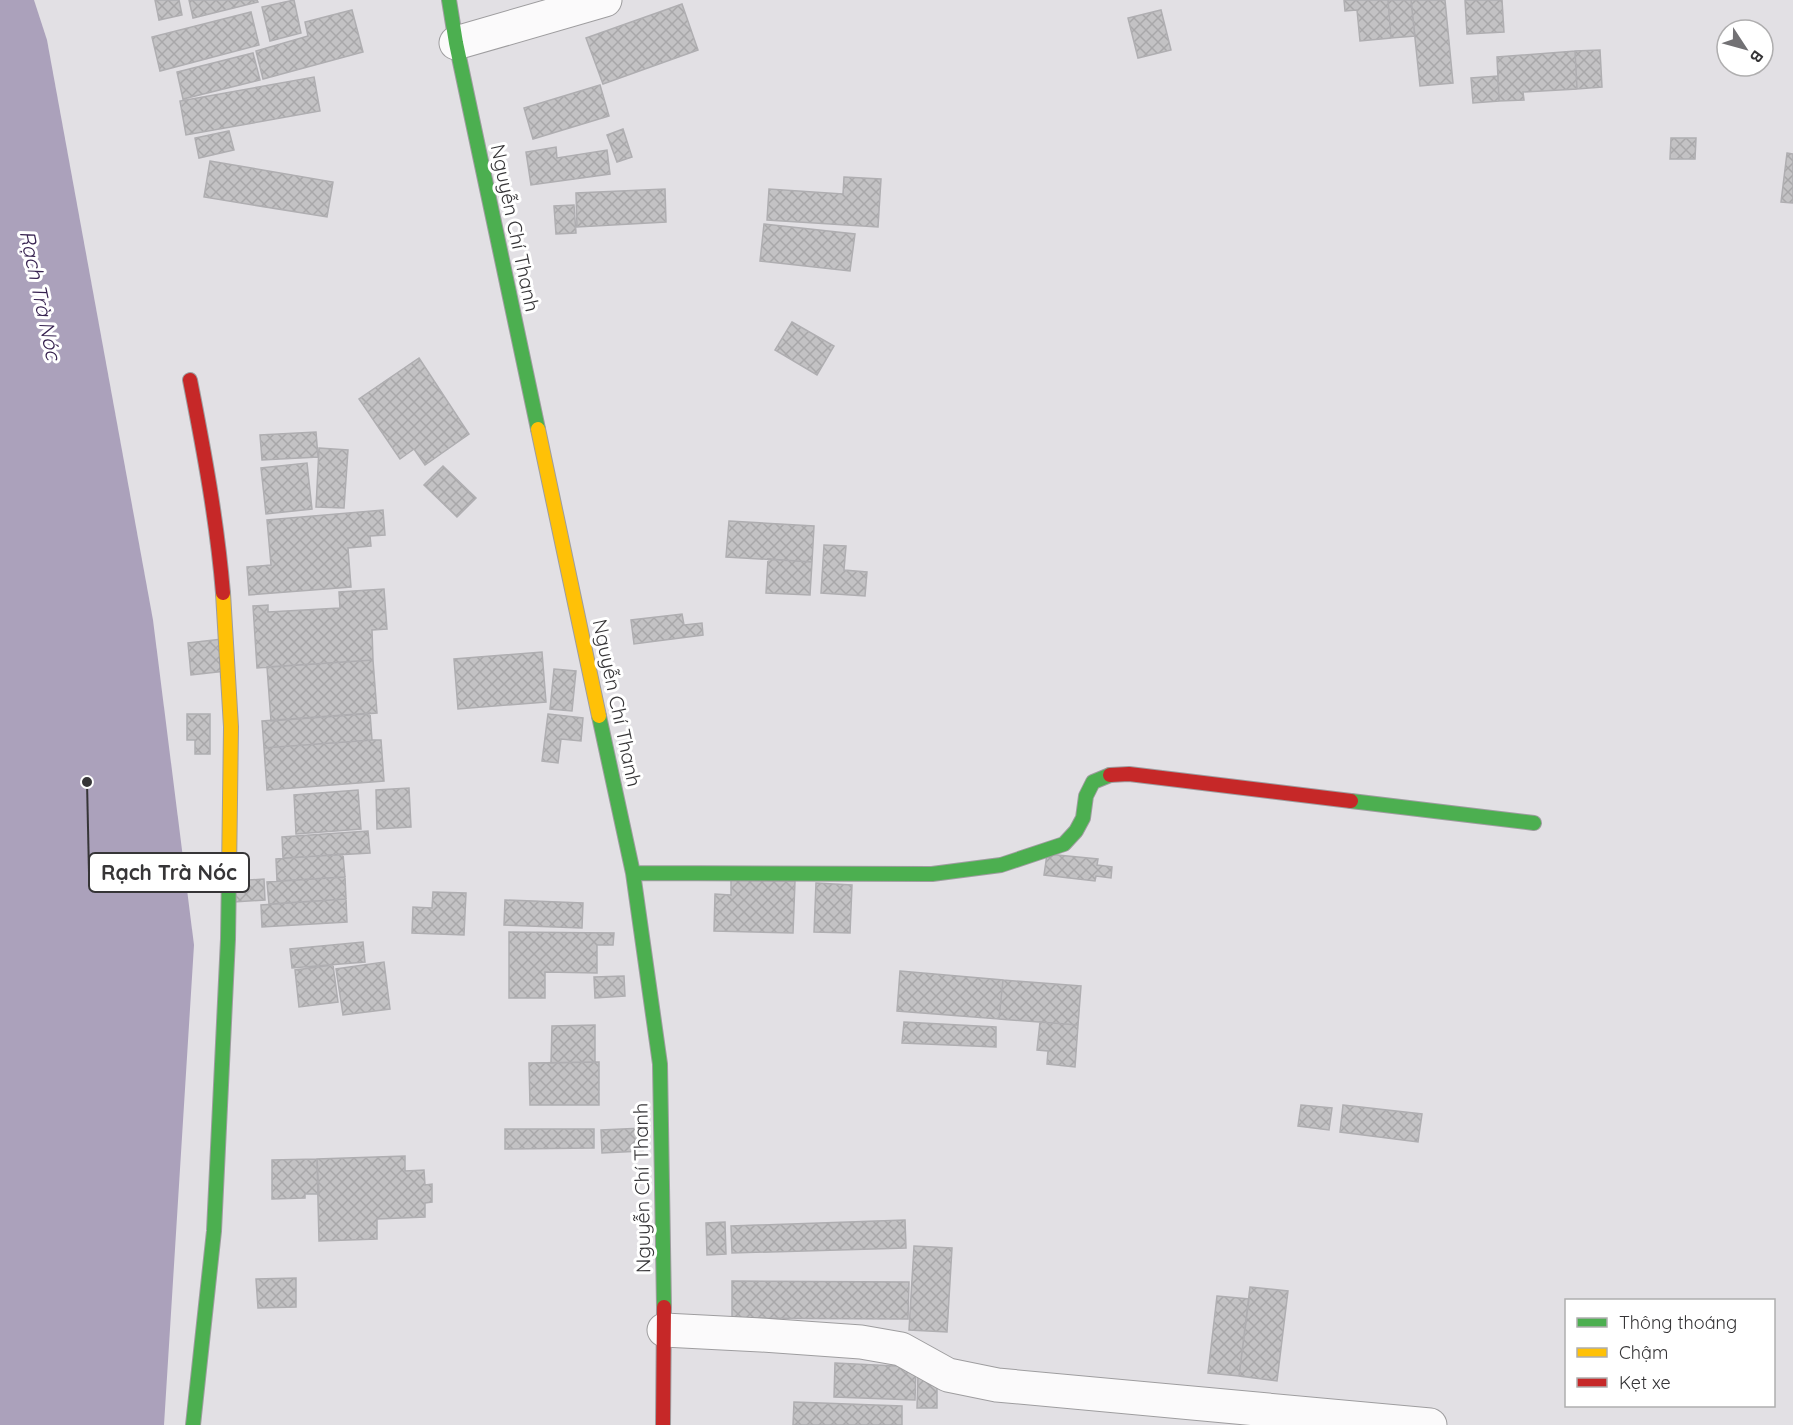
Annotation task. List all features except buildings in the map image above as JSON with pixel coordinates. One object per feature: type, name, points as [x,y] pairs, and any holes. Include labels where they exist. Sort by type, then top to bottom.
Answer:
[{"type":"street","name":"Nguyễn Chí Thanh","points":[[449,0],[456,43],[633,873],[660,1064],[663,1425]]},
{"type":"street","points":[[456,43],[605,0]]},
{"type":"street","points":[[190,380],[219,542],[231,727],[228,939],[214,1231],[193,1425]]},
{"type":"street","points":[[633,873],[933,874],[1001,865],[1064,844],[1080,825],[1086,796],[1093,782],[1111,774],[1165,778],[1534,823]]},
{"type":"street","points":[[664,1330],[871,1344],[901,1349],[948,1375],[997,1385],[1430,1425]]},
{"type":"water","name":"Rạch Trà Nóc","points":[[0,0],[34,0],[47,40],[153,620],[194,945],[164,1425],[0,1425]]},
{"type":"traffic: fast","points":[[449,0],[456,43],[538,429]]},
{"type":"traffic: fast","points":[[599,716],[633,873],[660,1064],[664,1307]]},
{"type":"traffic: fast","points":[[633,873],[932,874],[1001,865],[1064,844],[1076,831],[1083,818],[1086,796],[1093,782],[1110,775]]},
{"type":"traffic: fast","points":[[1351,801],[1534,823]]},
{"type":"traffic: fast","points":[[193,1425],[214,1231],[229,873]]},
{"type":"traffic: slow","points":[[538,429],[599,716]]},
{"type":"traffic: slow","points":[[223,593],[231,727],[229,873]]},
{"type":"traffic: jam","points":[[190,380],[210,486],[223,593]]},
{"type":"traffic: jam","points":[[1110,775],[1129,774],[1351,801]]},
{"type":"traffic: jam","points":[[663,1425],[664,1307]]},
{"type":"place","name":"Rạch Trà Nóc","points":[[87,782]]}]
